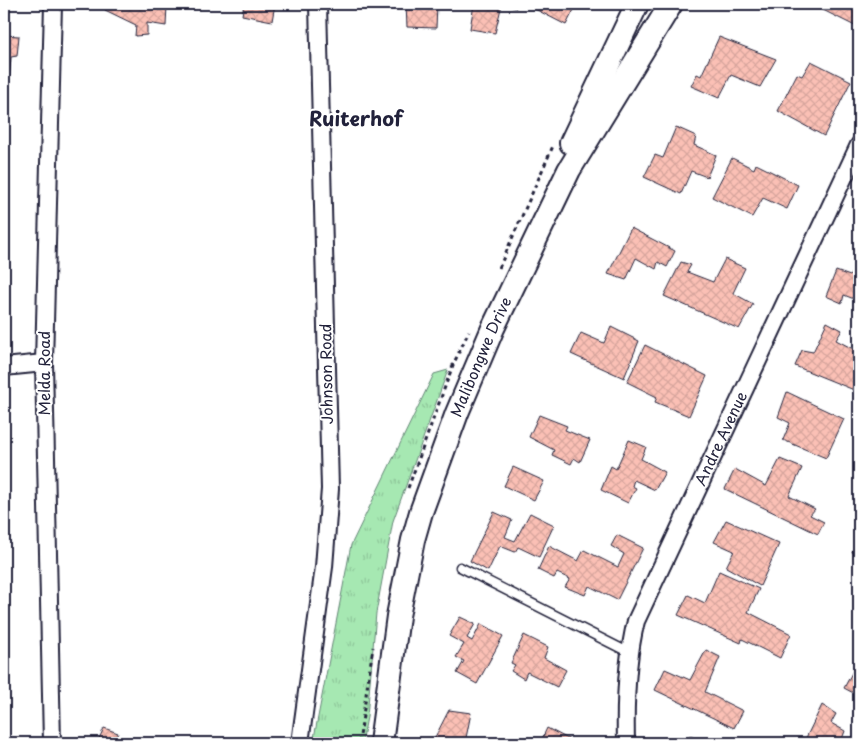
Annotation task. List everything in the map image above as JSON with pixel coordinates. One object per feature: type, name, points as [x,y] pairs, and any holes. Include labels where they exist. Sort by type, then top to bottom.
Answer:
[{"type":"main road","name":"Malibongwe Drive","points":[[373,743],[390,615],[413,512],[435,445],[449,407],[485,324],[590,99],[637,4]]},
{"type":"main road","name":"Malibongwe Drive","points":[[381,743],[398,616],[414,540],[421,512],[450,429],[497,320],[569,170],[671,4]]},
{"type":"street","name":"Melda Road","points":[[52,743],[44,363],[53,4]]},
{"type":"street","name":"Johnson Road","points":[[300,743],[324,567],[329,496],[318,4]]},
{"type":"street","name":"Andre Avenue","points":[[626,743],[625,705],[630,653],[636,621],[859,145]]},
{"type":"street","points":[[4,367],[44,363]]},
{"type":"lane","points":[[460,567],[630,653]]},
{"type":"green space","points":[[448,370],[393,521],[376,613],[367,717],[362,743],[313,743],[351,545],[434,374]]},
{"type":"building","points":[[107,4],[167,5],[166,26],[147,23],[147,35],[135,36],[136,25],[105,10]]},
{"type":"building","points":[[244,4],[275,4],[272,21],[242,15]]},
{"type":"building","points":[[406,4],[437,4],[436,28],[407,27]]},
{"type":"building","points":[[474,4],[502,4],[495,33],[470,29]]},
{"type":"building","points":[[502,4],[517,4],[516,8]]},
{"type":"building","points":[[533,4],[577,4],[566,25],[531,7]]},
{"type":"building","points":[[819,4],[859,4],[859,28],[817,7]]},
{"type":"building","points":[[4,35],[19,36],[17,56],[11,57],[8,95],[4,94]]},
{"type":"building","points":[[719,37],[776,59],[760,87],[731,75],[719,98],[691,86],[697,74],[701,76]]},
{"type":"building","points":[[811,61],[851,81],[824,136],[778,111],[797,74],[802,76]]},
{"type":"building","points":[[676,127],[696,136],[694,145],[716,155],[707,177],[691,171],[681,194],[644,177],[655,155],[663,158]]},
{"type":"building","points":[[732,158],[754,169],[756,164],[798,185],[787,209],[763,198],[752,217],[712,197]]},
{"type":"building","points":[[631,228],[675,251],[667,267],[658,262],[656,269],[636,258],[626,280],[608,274]]},
{"type":"building","points":[[859,256],[859,301],[844,295],[842,303],[826,296],[836,271],[850,276]]},
{"type":"building","points":[[725,259],[745,268],[733,293],[753,304],[739,329],[664,296],[681,262],[691,265],[687,272],[713,282]]},
{"type":"building","points":[[827,322],[842,330],[836,340],[859,352],[859,392],[795,366],[802,350],[813,352]]},
{"type":"building","points":[[611,327],[639,341],[624,378],[571,354],[581,333],[604,343]]},
{"type":"building","points":[[645,345],[707,376],[689,416],[655,402],[657,397],[627,382]]},
{"type":"building","points":[[787,392],[844,419],[826,458],[783,440],[790,423],[778,417]]},
{"type":"building","points":[[539,415],[567,426],[565,430],[590,440],[580,462],[574,458],[571,464],[552,455],[554,450],[529,437]]},
{"type":"building","points":[[629,440],[646,447],[641,459],[665,472],[655,490],[634,480],[632,486],[636,488],[628,503],[601,490],[611,466],[616,469]]},
{"type":"building","points":[[780,459],[802,468],[789,496],[815,509],[810,515],[824,522],[818,534],[725,489],[735,469],[766,486]]},
{"type":"building","points":[[513,467],[544,481],[534,500],[504,486]]},
{"type":"building","points":[[494,512],[512,520],[505,537],[515,541],[530,513],[554,525],[539,557],[518,547],[515,552],[500,546],[488,571],[470,561]]},
{"type":"building","points":[[726,520],[779,544],[760,586],[726,567],[734,551],[714,542]]},
{"type":"building","points":[[617,535],[643,548],[617,600],[589,586],[585,595],[565,587],[570,579],[557,573],[554,578],[538,570],[549,546],[578,561],[584,550],[618,567],[624,554],[611,546]]},
{"type":"building","points":[[859,535],[859,555],[852,552]]},
{"type":"building","points":[[719,571],[759,589],[748,612],[791,634],[780,658],[742,639],[741,643],[678,615],[688,595],[705,603]]},
{"type":"building","points":[[460,617],[475,624],[467,638],[472,641],[481,624],[503,636],[477,684],[457,673],[464,661],[456,657],[464,644],[449,636]]},
{"type":"building","points":[[524,635],[548,647],[544,658],[566,670],[557,687],[527,672],[524,679],[511,671],[515,665],[511,663]]},
{"type":"building","points":[[706,650],[720,657],[705,692],[743,711],[734,728],[655,690],[665,669],[690,680]]},
{"type":"building","points":[[854,669],[859,672],[859,696],[844,688]]},
{"type":"building","points":[[822,705],[836,714],[831,723],[845,731],[842,739],[851,743],[804,742]]},
{"type":"building","points":[[449,710],[471,713],[465,743],[432,743]]},
{"type":"building","points":[[104,728],[118,733],[116,737],[130,743],[97,743]]},
{"type":"building","points":[[547,728],[572,741],[571,743],[540,743]]},
{"type":"building","points":[[690,736],[707,743],[687,743]]},
{"type":"district","name":"Ruiterhof","points":[[356,119]]}]
